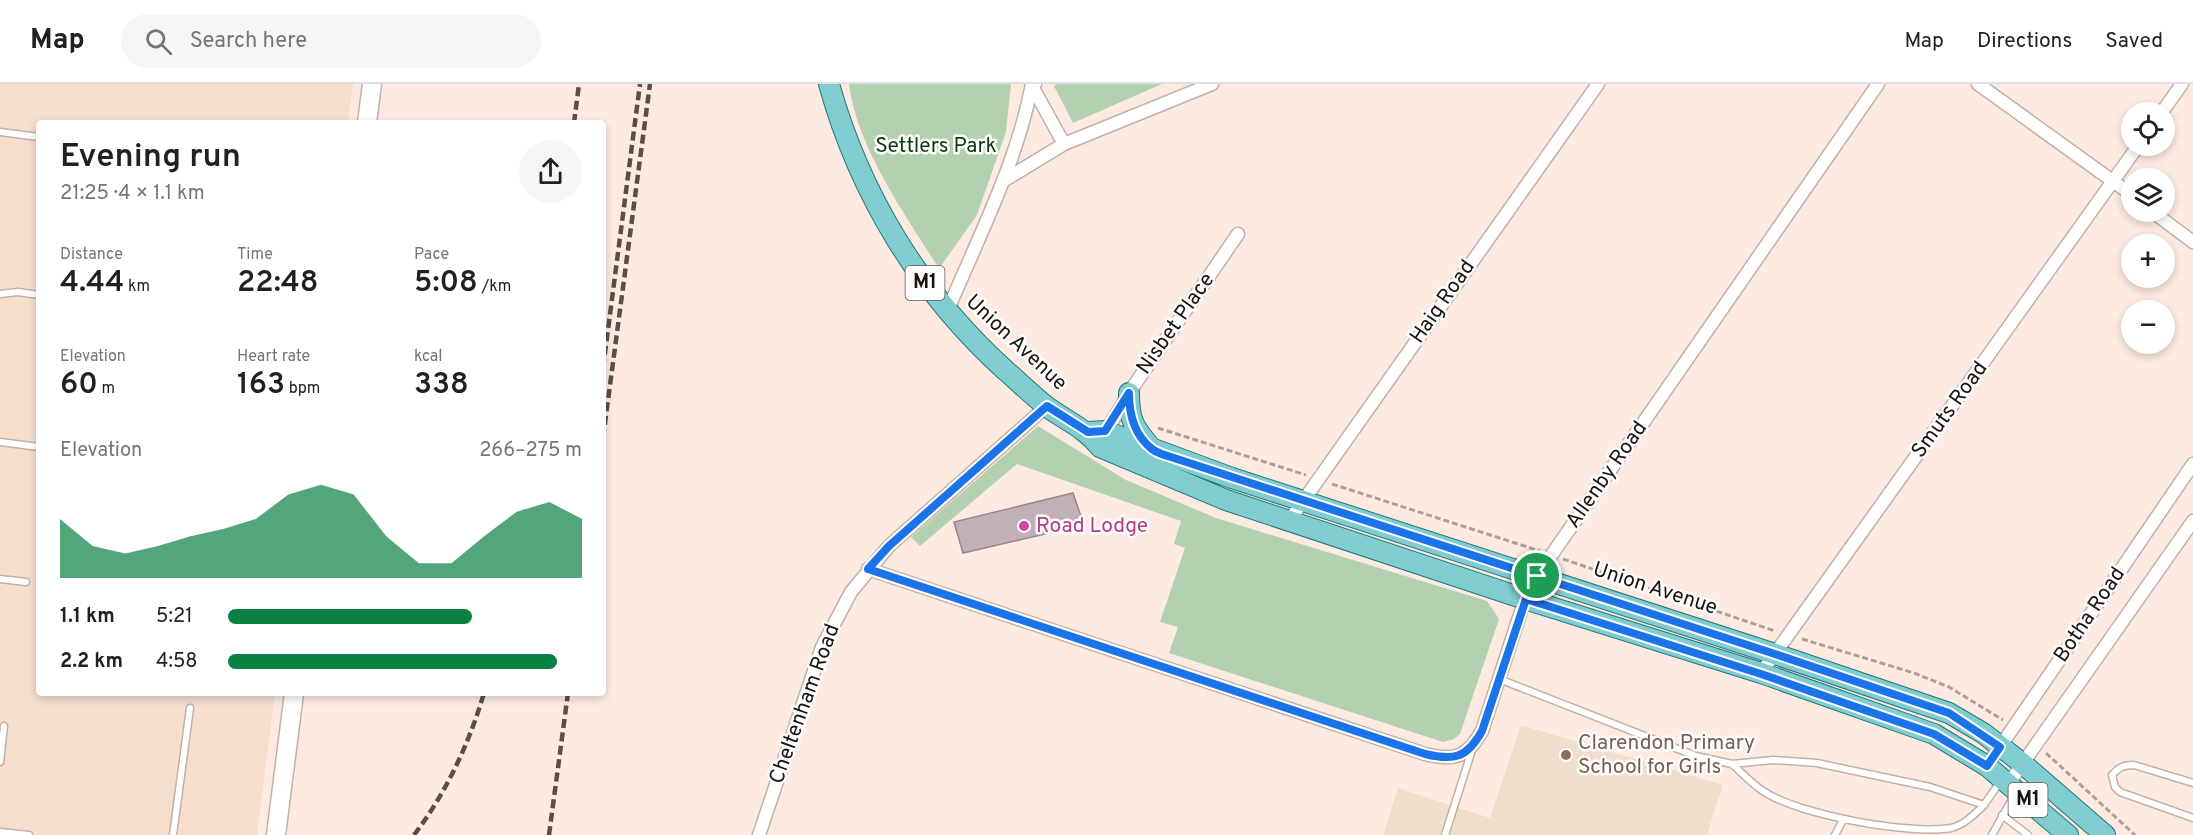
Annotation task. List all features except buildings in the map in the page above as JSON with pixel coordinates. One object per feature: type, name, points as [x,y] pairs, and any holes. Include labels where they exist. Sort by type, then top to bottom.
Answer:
[{"type":"main road","name":"Union Avenue","points":[[830,84],[839,119],[867,189],[898,242],[947,312],[973,341],[1047,406],[1097,437],[1226,500],[1761,674],[1934,734],[2004,779],[2068,835]]},
{"type":"main road","points":[[1129,393],[1129,414],[1133,424],[1152,449]]},
{"type":"main road","name":"Union Avenue","points":[[1097,437],[1152,449],[1949,713],[2023,764],[2105,835]]},
{"type":"street","points":[[367,120],[372,84]]},
{"type":"street","points":[[1003,181],[1064,144],[1212,84]]},
{"type":"street","name":"Haig Road","points":[[1289,521],[1598,84]]},
{"type":"street","name":"Allenby Road","points":[[1473,747],[1482,731],[1526,599],[1537,576],[1878,84]]},
{"type":"street","points":[[1978,84],[2121,187]]},
{"type":"street","points":[[2169,102],[2182,84]]},
{"type":"street","points":[[947,312],[1003,181],[1033,85]]},
{"type":"street","points":[[1033,85],[1064,144]]},
{"type":"street","name":"Smuts Road","points":[[1761,674],[2131,156]]},
{"type":"street","points":[[2166,222],[2193,242]]},
{"type":"street","name":"Nisbet Place","points":[[1097,437],[1238,234]]},
{"type":"street","name":"Cheltenham Road","points":[[759,835],[822,647],[837,615],[868,569],[889,546],[1047,406]]},
{"type":"street","name":"Botha Road","points":[[2004,779],[2000,747],[2193,464]]},
{"type":"street","name":"Botha Road","points":[[2004,779],[2023,764],[2193,521]]},
{"type":"street","points":[[868,569],[1425,754],[1447,759],[1473,747]]},
{"type":"street","points":[[276,835],[294,696]]},
{"type":"lane","points":[[0,132],[36,137]]},
{"type":"lane","points":[[0,294],[18,292],[36,295]]},
{"type":"lane","points":[[0,442],[36,447]]},
{"type":"lane","points":[[0,579],[26,582]]},
{"type":"lane","points":[[1499,679],[1696,756],[1732,764],[1773,760],[1817,763],[1930,787],[1984,804]]},
{"type":"lane","points":[[173,835],[190,708]]},
{"type":"lane","points":[[0,762],[4,726]]},
{"type":"lane","points":[[1445,835],[1473,747]]},
{"type":"lane","points":[[1732,764],[1763,792],[1789,804],[1843,820],[1909,831],[1953,832],[1984,804],[2004,779]]},
{"type":"lane","points":[[2193,783],[2134,765],[2118,768],[2112,775],[2115,787],[2120,792],[2193,818]]},
{"type":"lane","points":[[1992,835],[2002,815],[2004,779]]},
{"type":"lane","points":[[2002,815],[2028,835]]},
{"type":"lane","points":[[1835,835],[1843,820]]},
{"type":"lane","points":[[0,832],[29,835]]},
{"type":"shaded area","points":[[0,84],[353,84],[348,120],[36,120],[36,696],[275,696],[257,835],[0,835]]},
{"type":"shaded area","name":"Clarendon Primary School for Girls","points":[[1521,725],[1723,785],[1707,835],[1383,835],[1398,788],[1490,818]]},
{"type":"green space","name":"Settlers Park","points":[[849,84],[1011,84],[1006,132],[977,215],[941,266],[936,264],[871,155],[861,131]]},
{"type":"green space","points":[[1057,84],[1162,84],[1073,123],[1054,86]]},
{"type":"green space","points":[[1038,426],[1126,480],[1216,518],[1487,601],[1499,619],[1460,734],[1454,739],[1443,742],[1169,653],[1178,627],[1160,622],[1185,548],[1174,544],[1181,521],[1017,464],[920,546],[911,537]]},
{"type":"railway","points":[[574,120],[579,84]]},
{"type":"railway","points":[[606,345],[640,84]]},
{"type":"railway","points":[[606,415],[650,84]]},
{"type":"railway","points":[[414,835],[426,819],[455,767],[483,696]]},
{"type":"railway","points":[[549,835],[568,696]]},
{"type":"place","name":"Road Lodge","points":[[1024,526]]},
{"type":"place","name":"Clarendon Primary School for Girls","points":[[1566,755]]},
{"type":"route","points":[[1129,393],[1129,414],[1133,424],[1152,449],[1232,478],[1537,576],[1949,713],[2000,747],[1987,766],[1934,734],[1761,674],[1526,599],[1482,731],[1473,747],[1460,755],[1447,759],[1425,754],[868,569],[889,546],[1047,406],[1088,432],[1105,431],[1129,393]]}]
